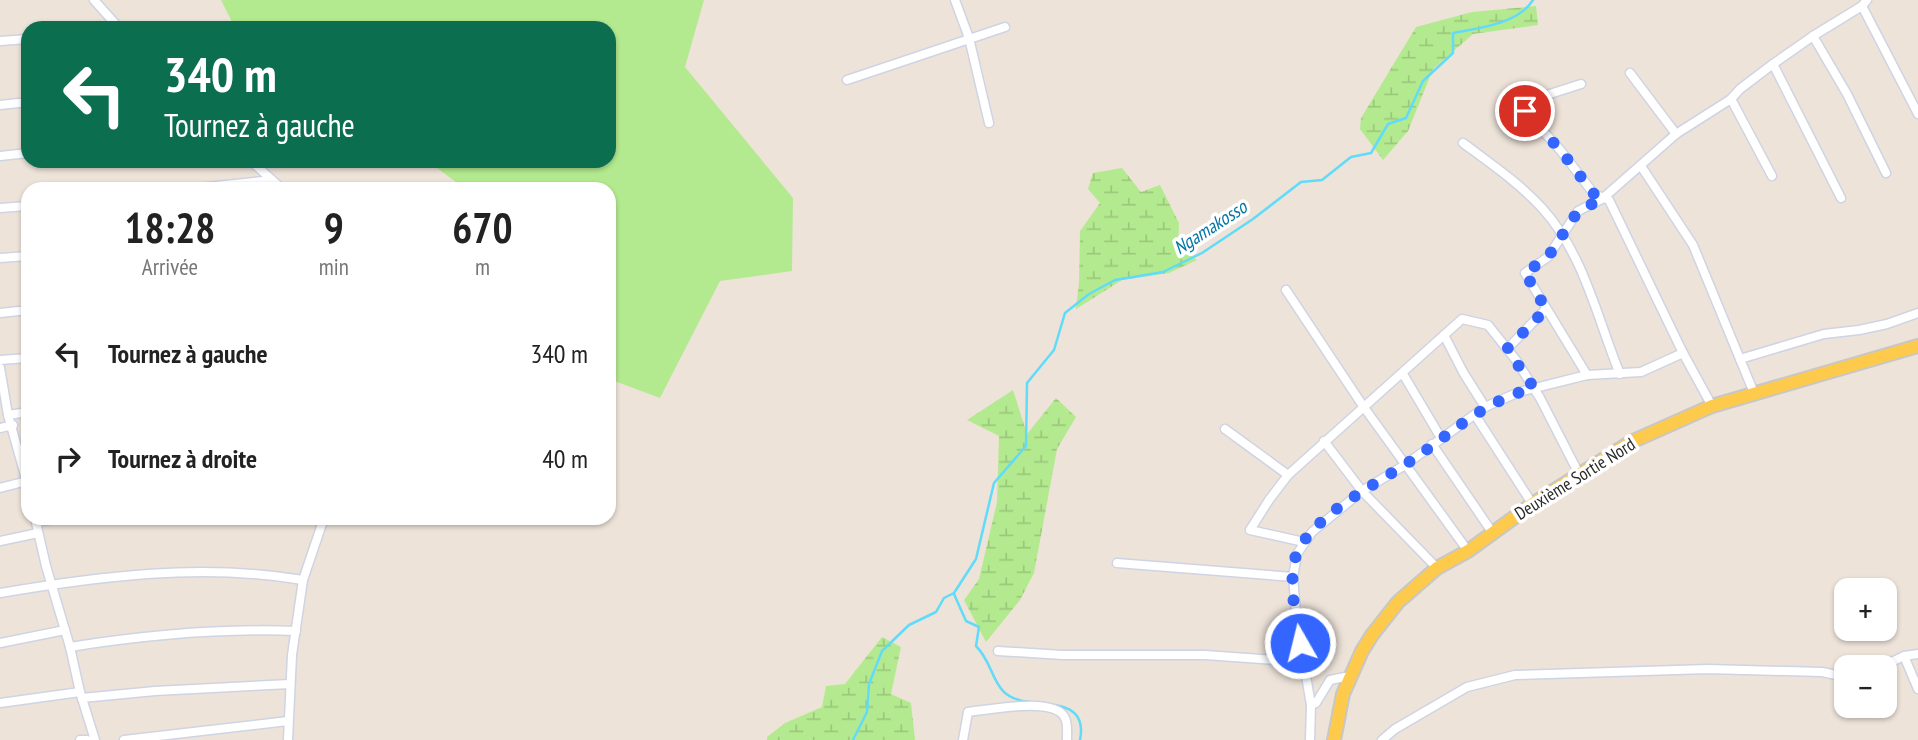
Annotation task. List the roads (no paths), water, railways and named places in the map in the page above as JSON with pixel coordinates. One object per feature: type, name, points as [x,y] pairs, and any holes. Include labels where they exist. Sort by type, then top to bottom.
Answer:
[{"type":"main road","name":"Deuxième Sortie Nord","points":[[1334,740],[1338,715],[1350,676],[1367,643],[1385,618],[1411,590],[1437,568],[1468,551],[1492,532],[1631,442],[1712,406],[1918,346]]},
{"type":"street","points":[[94,0],[113,21]]},
{"type":"street","points":[[955,0],[969,38],[989,123]]},
{"type":"street","points":[[1587,375],[1525,273],[1548,257],[1578,211],[1602,199],[1676,134],[1731,99],[1773,64],[1865,3],[1918,114]]},
{"type":"street","points":[[847,80],[1005,27]]},
{"type":"street","points":[[1813,36],[1847,94],[1886,173]]},
{"type":"street","points":[[0,41],[21,40]]},
{"type":"street","points":[[1773,64],[1841,198]]},
{"type":"street","points":[[1630,73],[1676,134]]},
{"type":"street","points":[[1581,84],[1528,101],[1524,107],[1525,111],[1561,151],[1594,194],[1609,200],[1683,353],[1712,406]]},
{"type":"street","points":[[1731,99],[1772,176]]},
{"type":"street","points":[[0,105],[21,103]]},
{"type":"street","points":[[1463,143],[1504,174],[1543,209],[1584,275],[1620,374]]},
{"type":"street","points":[[0,156],[21,154]]},
{"type":"street","points":[[1641,166],[1693,245],[1754,393]]},
{"type":"street","points":[[259,168],[272,180]]},
{"type":"street","points":[[253,182],[272,180]]},
{"type":"street","points":[[0,208],[21,206]]},
{"type":"street","points":[[0,258],[21,256]]},
{"type":"street","points":[[1286,290],[1363,407],[1468,551]]},
{"type":"street","points":[[1507,349],[1546,309]]},
{"type":"street","points":[[0,313],[21,311]]},
{"type":"street","points":[[1740,359],[1824,334],[1868,328],[1918,313]]},
{"type":"street","points":[[1304,542],[1251,530],[1288,475],[1462,319],[1488,325],[1507,349],[1534,388],[1579,474]]},
{"type":"street","points":[[1444,335],[1485,407]]},
{"type":"street","points":[[1310,740],[1311,705],[1295,610],[1293,577],[1297,554],[1304,542],[1328,517],[1485,407],[1510,395],[1587,375],[1641,372],[1683,353]]},
{"type":"street","points":[[0,360],[21,358]]},
{"type":"street","points":[[0,368],[8,415],[21,452]]},
{"type":"street","points":[[1403,373],[1441,438]]},
{"type":"street","points":[[8,415],[21,413]]},
{"type":"street","points":[[1475,415],[1533,505]]},
{"type":"street","points":[[0,428],[12,425]]},
{"type":"street","points":[[1224,429],[1288,475]]},
{"type":"street","points":[[1324,441],[1362,491],[1437,568]]},
{"type":"street","points":[[1433,444],[1492,532]]},
{"type":"street","points":[[0,488],[21,485]]},
{"type":"street","points":[[36,525],[95,740]]},
{"type":"street","points":[[288,740],[290,684],[303,580],[322,525]]},
{"type":"street","points":[[0,541],[38,533]]},
{"type":"street","points":[[1117,563],[1293,577]]},
{"type":"street","points":[[0,593],[113,576],[212,570],[261,573],[303,580]]},
{"type":"street","points":[[71,647],[175,633],[244,629],[296,631]]},
{"type":"street","points":[[0,643],[65,630]]},
{"type":"street","points":[[998,652],[1205,655],[1303,662]]},
{"type":"street","points":[[1897,659],[1918,654]]},
{"type":"street","points":[[1904,656],[1918,689]]},
{"type":"street","points":[[1382,740],[1395,729],[1467,687],[1515,676],[1708,669],[1822,671],[1834,674]]},
{"type":"street","points":[[1311,705],[1316,703],[1329,680],[1350,676]]},
{"type":"street","points":[[0,703],[81,695],[290,684]]},
{"type":"street","points":[[963,740],[968,712],[1020,706],[1049,706],[1060,712],[1066,719],[1067,740]]},
{"type":"street","points":[[124,740],[288,721]]},
{"type":"street","points":[[80,740],[87,740]]},
{"type":"waterway","name":"Ngamakosso","points":[[853,740],[867,712],[869,684],[882,651],[909,625],[936,612],[944,598],[954,593],[976,559],[994,483],[1026,446],[1027,383],[1054,350],[1065,313],[1089,294],[1115,280],[1163,272],[1202,253],[1301,182],[1322,180],[1351,157],[1371,153],[1388,124],[1406,118],[1423,81],[1453,53],[1453,33],[1508,20],[1518,15],[1533,0]]},
{"type":"waterway","points":[[954,594],[966,621],[979,627],[976,646],[996,681],[1007,695],[1030,702]]},
{"type":"waterway","points":[[1047,704],[1075,713],[1080,724],[1080,740]]}]
